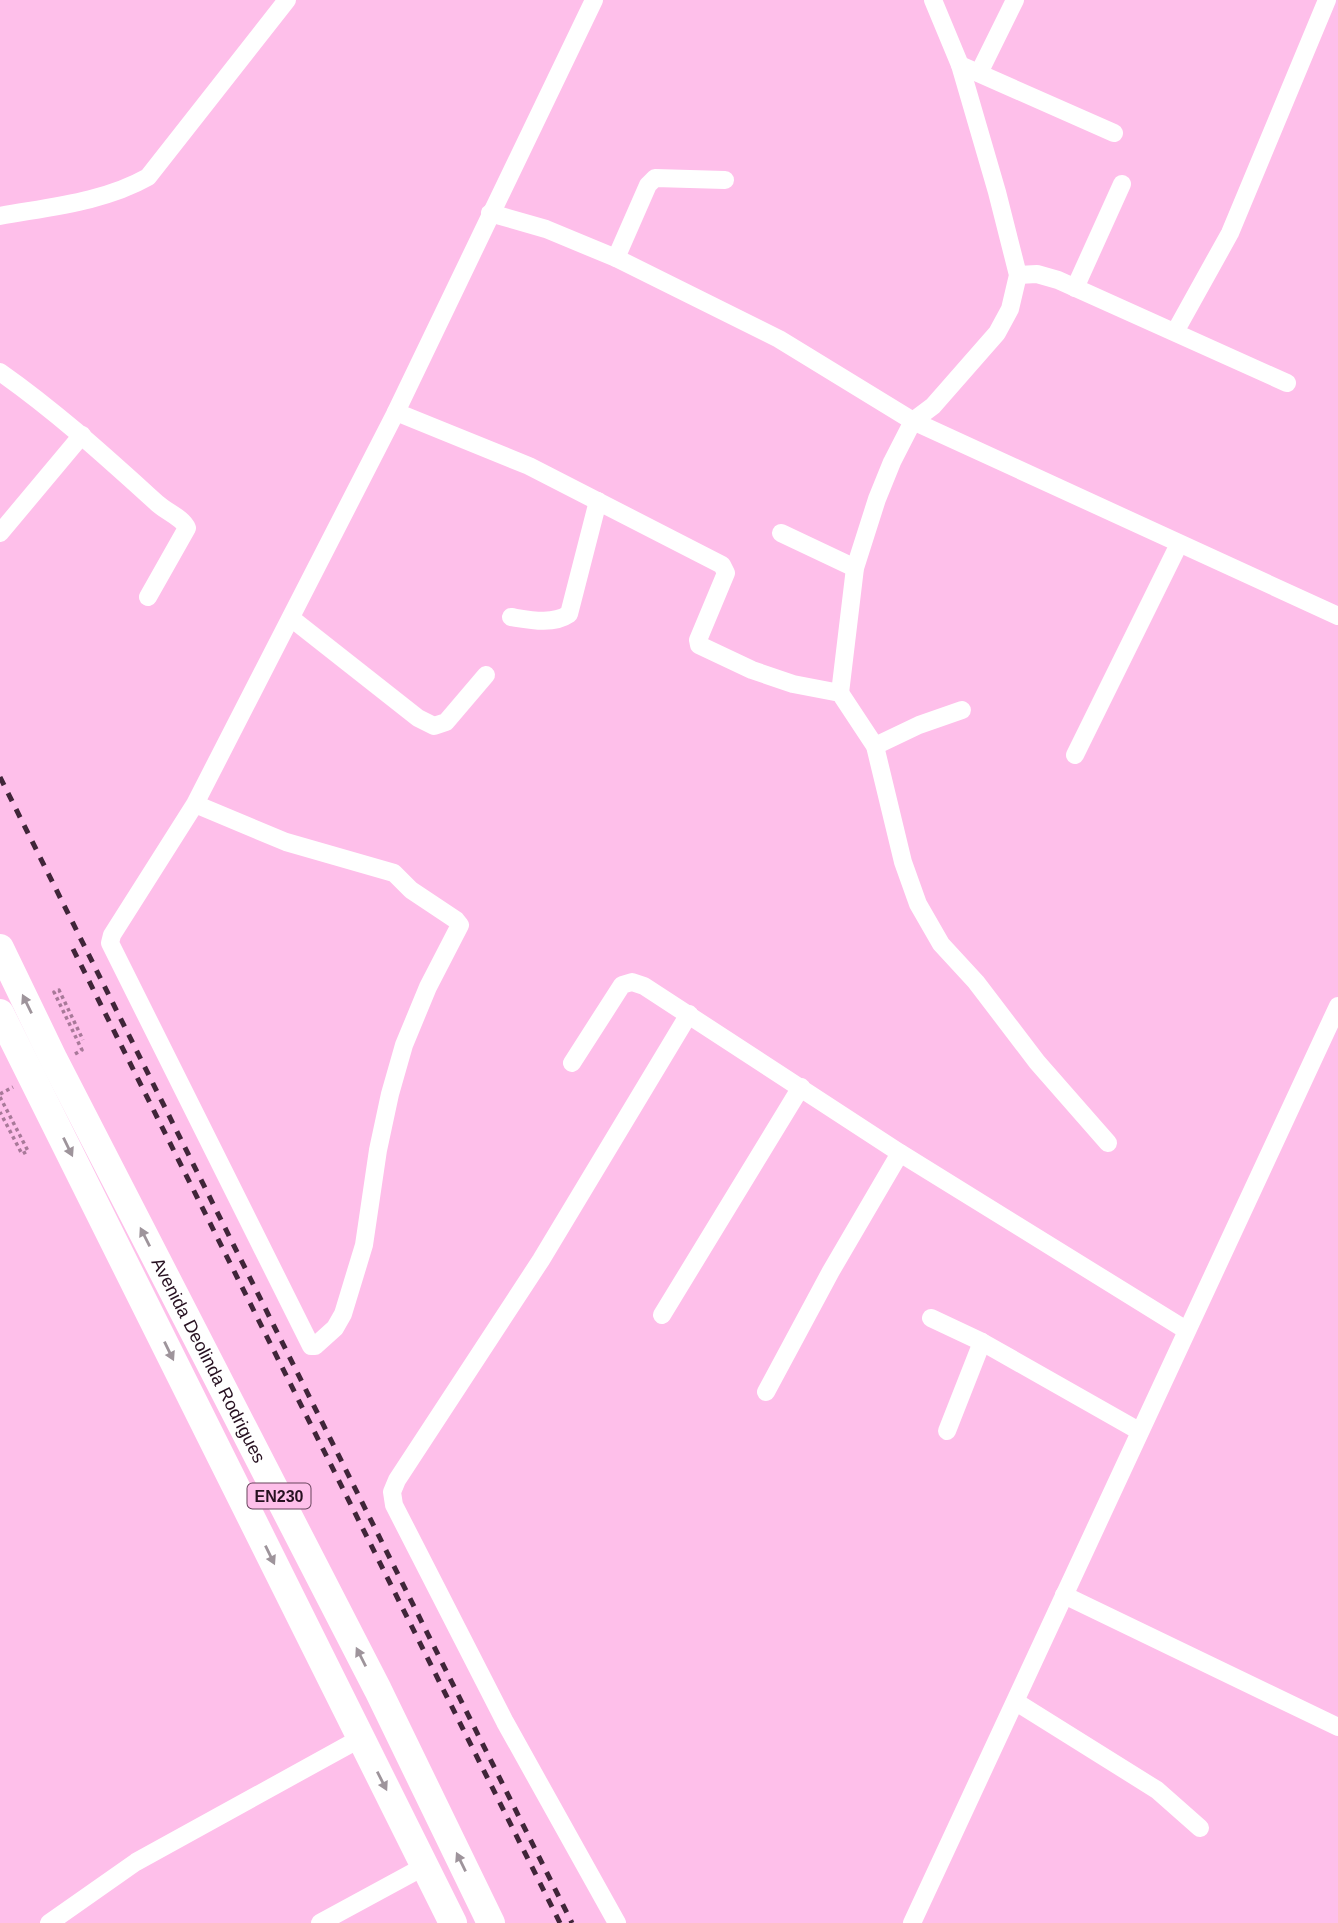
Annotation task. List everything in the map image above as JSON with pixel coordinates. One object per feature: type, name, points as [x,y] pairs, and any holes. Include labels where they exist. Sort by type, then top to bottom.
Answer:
[{"type":"highway","name":"Avenida Deolinda Rodrigues","points":[[0,948],[54,1060],[378,1690],[491,1923]]},
{"type":"highway","name":"Avenida Deolinda Rodrigues","points":[[2,1022],[453,1923]]},
{"type":"street","points":[[0,216],[76,202],[133,185],[148,177],[287,0]]},
{"type":"street","points":[[195,804],[286,842],[394,873],[411,890],[460,925],[428,987],[404,1045],[378,1150],[364,1245],[343,1314],[335,1328],[315,1346],[311,1346],[110,943],[112,935],[195,804],[396,412],[594,0]]},
{"type":"street","points":[[933,0],[960,65],[1018,275],[1010,309],[997,333],[933,407],[913,421],[892,462],[855,568],[840,693],[875,746],[903,862],[918,904],[941,944],[976,982],[1037,1062],[1108,1143]]},
{"type":"street","points":[[979,73],[1015,0]]},
{"type":"street","points":[[1175,332],[1230,233],[1327,0]]},
{"type":"street","points":[[960,65],[1114,133]]},
{"type":"street","points":[[616,258],[648,185],[655,178],[725,180]]},
{"type":"street","points":[[1075,288],[1122,184]]},
{"type":"street","points":[[490,213],[546,229],[616,258],[779,339],[913,421],[1338,616]]},
{"type":"street","points":[[1018,275],[1037,274],[1075,288],[1287,383]]},
{"type":"street","points":[[0,372],[47,405],[162,508],[185,523],[187,528],[148,597]]},
{"type":"street","points":[[396,412],[529,466],[722,565],[726,573],[698,640],[703,649],[793,684],[840,693]]},
{"type":"street","points":[[0,533],[82,435]]},
{"type":"street","points":[[512,617],[534,621],[562,620],[569,614],[598,500]]},
{"type":"street","points":[[781,533],[855,568]]},
{"type":"street","points":[[1074,755],[1179,544]]},
{"type":"street","points":[[290,618],[418,718],[433,726],[446,722],[486,675]]},
{"type":"street","points":[[875,746],[919,725],[962,710]]},
{"type":"street","points":[[572,1063],[622,985],[632,982],[644,986],[900,1153],[1186,1330]]},
{"type":"street","points":[[912,1923],[1338,1006]]},
{"type":"street","points":[[617,1923],[505,1722],[394,1505],[392,1492],[397,1480],[541,1259],[689,1014]]},
{"type":"street","points":[[662,1315],[801,1087]]},
{"type":"street","points":[[766,1392],[831,1271],[900,1153]]},
{"type":"street","points":[[931,1318],[982,1342],[1139,1432]]},
{"type":"street","points":[[947,1431],[982,1342]]},
{"type":"street","points":[[1064,1595],[1338,1727]]},
{"type":"street","points":[[1016,1702],[1157,1790],[1200,1828]]},
{"type":"street","points":[[49,1923],[136,1862],[361,1738]]},
{"type":"street","points":[[320,1923],[425,1866]]},
{"type":"path","points":[[82,1050],[54,992],[59,989],[83,1040]]},
{"type":"path","points":[[0,1097],[29,1151],[22,1154],[0,1112]]},
{"type":"railway","points":[[0,777],[572,1923]]},
{"type":"railway","points":[[73,949],[560,1923]]}]
